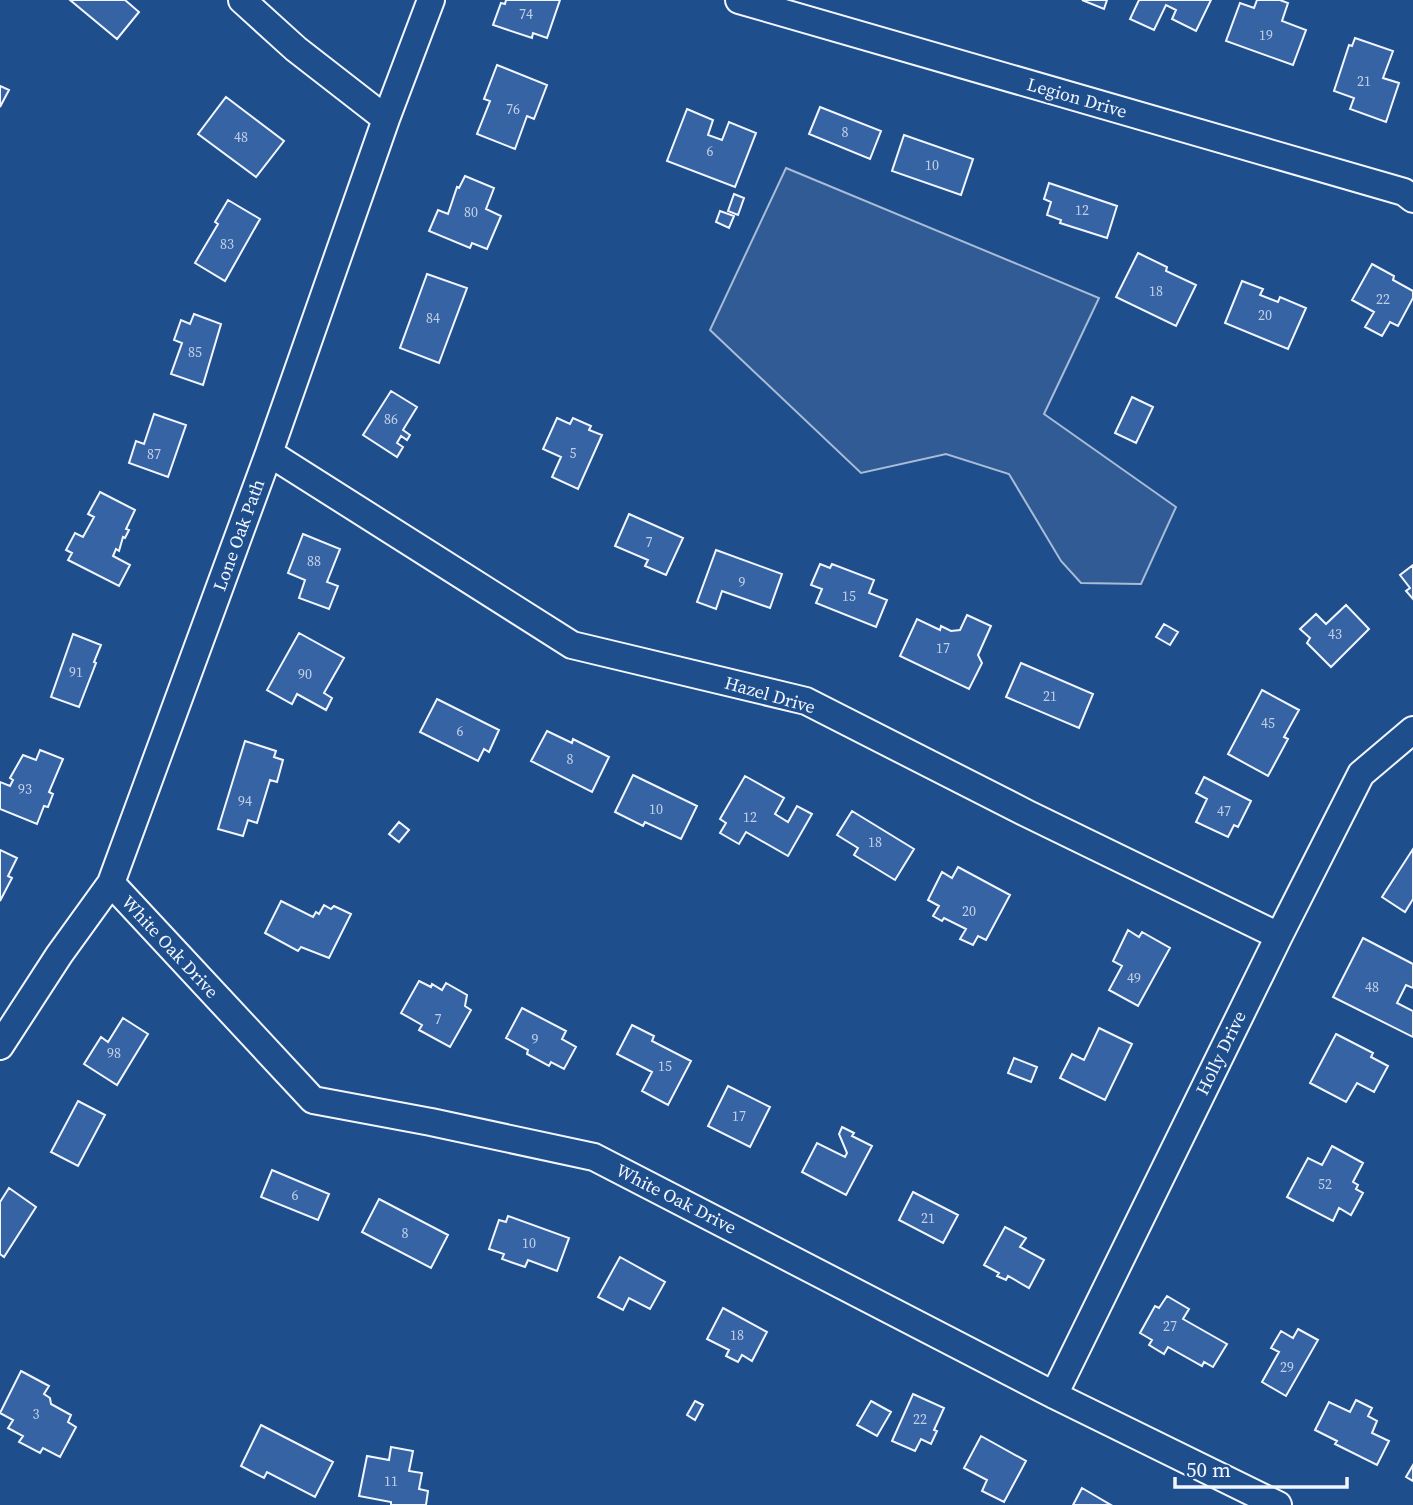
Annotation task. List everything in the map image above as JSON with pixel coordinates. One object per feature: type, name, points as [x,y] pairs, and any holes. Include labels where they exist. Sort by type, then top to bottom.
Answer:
[{"type":"street","points":[[242,0],[296,49],[386,119]]},
{"type":"street","name":"Lone Oak Path","points":[[0,1046],[59,955],[111,883],[431,0]]},
{"type":"street","name":"Legion Drive","points":[[739,0],[1404,192],[1413,199]]},
{"type":"street","name":"Hazel Drive","points":[[268,453],[572,645],[806,701],[1028,814],[1279,936]]},
{"type":"street","name":"Holly Drive","points":[[1054,1395],[1361,774],[1413,730]]},
{"type":"street","name":"White Oak Drive","points":[[111,883],[313,1100],[594,1157],[1054,1395],[1278,1505]]},
{"type":"shaded area","points":[[786,168],[1099,298],[1044,414],[1176,507],[1141,584],[1081,583],[1061,561],[1009,474],[946,454],[861,473],[710,330]]},
{"type":"building","points":[[70,0],[125,0],[139,12],[117,39]]},
{"type":"building","points":[[506,0],[560,0],[547,38],[533,33],[532,38],[493,25],[501,3],[505,4]]},
{"type":"building","points":[[1082,0],[1107,0],[1104,9]]},
{"type":"building","points":[[1139,0],[1211,0],[1196,31],[1172,19],[1176,10],[1166,5],[1154,30],[1130,19]]},
{"type":"building","points":[[1257,0],[1280,0],[1288,3],[1282,21],[1306,30],[1293,65],[1226,41],[1240,3],[1254,8]]},
{"type":"building","points":[[1355,38],[1393,51],[1383,78],[1399,83],[1386,122],[1350,109],[1354,98],[1334,91],[1349,45],[1352,46]]},
{"type":"building","points":[[497,65],[547,85],[534,119],[527,116],[515,149],[477,134],[490,101],[484,99]]},
{"type":"building","points":[[0,86],[9,90],[0,107]]},
{"type":"building","points":[[226,97],[284,141],[256,177],[198,134]]},
{"type":"building","points":[[820,107],[881,131],[870,159],[809,134]]},
{"type":"building","points":[[687,109],[713,120],[708,135],[722,140],[729,122],[756,133],[735,187],[667,161]]},
{"type":"building","points":[[904,135],[973,159],[961,195],[892,171]]},
{"type":"building","points":[[465,176],[494,188],[486,209],[501,216],[487,249],[472,243],[470,248],[429,231],[438,210],[448,214],[457,187],[459,188]]},
{"type":"building","points":[[1049,183],[1117,206],[1107,238],[1060,223],[1061,220],[1047,215],[1051,202],[1044,199]]},
{"type":"building","points":[[734,194],[744,198],[738,215],[728,211]]},
{"type":"building","points":[[228,200],[260,219],[225,281],[195,263],[218,224],[215,222]]},
{"type":"building","points":[[720,211],[734,216],[729,228],[716,222]]},
{"type":"building","points":[[1138,253],[1167,267],[1166,271],[1196,285],[1176,326],[1116,297]]},
{"type":"building","points":[[1372,264],[1413,291],[1413,298],[1398,326],[1390,322],[1382,336],[1365,327],[1374,312],[1352,300]]},
{"type":"building","points":[[427,274],[467,288],[439,363],[400,348]]},
{"type":"building","points":[[1242,281],[1263,289],[1260,295],[1278,302],[1280,297],[1306,308],[1288,349],[1225,323]]},
{"type":"building","points":[[194,314],[221,324],[203,385],[171,374],[182,343],[174,340],[181,320],[190,324]]},
{"type":"building","points":[[391,391],[417,407],[403,430],[410,435],[407,440],[401,436],[397,443],[403,447],[397,457],[363,435]]},
{"type":"building","points":[[1132,397],[1153,407],[1136,443],[1115,433]]},
{"type":"building","points":[[154,414],[186,425],[168,477],[129,463],[136,441],[144,444]]},
{"type":"building","points":[[557,418],[570,424],[573,418],[591,426],[589,430],[602,435],[578,489],[552,477],[561,457],[543,449]]},
{"type":"building","points":[[100,492],[135,510],[119,551],[116,549],[113,556],[130,565],[119,586],[68,560],[72,553],[66,550],[75,533],[83,537],[94,517],[88,514]]},
{"type":"building","points":[[629,514],[683,538],[666,575],[645,566],[648,560],[615,546]]},
{"type":"building","points":[[303,534],[340,549],[327,582],[338,586],[329,609],[299,598],[305,580],[288,573]]},
{"type":"building","points":[[716,550],[782,574],[770,608],[722,591],[716,609],[697,602]]},
{"type":"building","points":[[820,564],[830,568],[832,564],[874,580],[869,593],[887,600],[876,627],[816,603],[822,589],[811,585]]},
{"type":"building","points":[[1413,565],[1413,599],[1406,591],[1410,588],[1400,575]]},
{"type":"building","points":[[1346,605],[1369,629],[1331,667],[1307,643],[1310,638],[1300,629],[1316,614],[1326,624]]},
{"type":"building","points":[[967,615],[991,626],[978,655],[982,663],[969,689],[900,656],[917,619],[940,630],[941,626],[951,631],[960,630]]},
{"type":"building","points":[[1164,624],[1178,632],[1170,645],[1156,637]]},
{"type":"building","points":[[299,633],[344,658],[324,693],[332,698],[326,710],[297,694],[292,704],[267,690]]},
{"type":"building","points":[[73,634],[101,645],[79,707],[51,697]]},
{"type":"building","points":[[1021,663],[1093,694],[1079,728],[1006,697]]},
{"type":"building","points":[[1262,690],[1299,710],[1284,737],[1288,739],[1268,776],[1228,754]]},
{"type":"building","points":[[437,699],[499,730],[489,752],[484,749],[478,761],[420,732]]},
{"type":"building","points":[[547,731],[572,743],[573,739],[609,757],[592,792],[531,761]]},
{"type":"building","points":[[245,741],[276,751],[274,757],[283,760],[277,782],[270,780],[257,823],[248,820],[243,836],[218,829]]},
{"type":"building","points":[[40,750],[63,759],[49,792],[53,794],[48,807],[44,806],[37,824],[0,809],[0,782],[10,786],[13,780],[10,778],[23,755],[36,760]]},
{"type":"building","points":[[633,775],[697,806],[681,839],[645,822],[643,826],[615,812]]},
{"type":"building","points":[[745,776],[784,798],[775,814],[788,822],[797,806],[812,814],[788,856],[746,832],[739,844],[720,833],[726,823],[720,819]]},
{"type":"building","points":[[1204,777],[1251,801],[1238,827],[1234,825],[1228,837],[1196,822],[1207,799],[1196,793]]},
{"type":"building","points":[[852,811],[914,849],[895,880],[854,855],[858,848],[837,835]]},
{"type":"building","points":[[399,822],[409,830],[399,842],[389,834]]},
{"type":"building","points":[[1413,849],[1413,899],[1405,912],[1382,897]]},
{"type":"building","points":[[0,850],[17,858],[8,876],[12,878],[0,901]]},
{"type":"building","points":[[958,867],[1010,895],[986,940],[978,936],[973,945],[960,939],[966,929],[944,918],[942,921],[933,916],[939,906],[928,900],[942,872],[952,878]]},
{"type":"building","points":[[281,901],[313,917],[316,912],[319,914],[324,905],[331,909],[334,906],[351,914],[329,958],[301,947],[298,951],[265,933]]},
{"type":"building","points":[[1128,930],[1139,937],[1142,932],[1170,948],[1138,1006],[1109,990],[1122,966],[1113,961]]},
{"type":"building","points":[[1363,938],[1413,964],[1413,988],[1406,985],[1397,1003],[1413,1011],[1413,1037],[1333,997]]},
{"type":"building","points":[[419,981],[442,990],[446,983],[467,995],[465,1006],[471,1010],[450,1047],[419,1030],[422,1025],[401,1013]]},
{"type":"building","points":[[522,1008],[566,1031],[562,1039],[576,1047],[564,1069],[551,1062],[549,1066],[506,1038]]},
{"type":"building","points":[[123,1018],[148,1034],[117,1085],[84,1064],[101,1037],[108,1042]]},
{"type":"building","points":[[632,1025],[654,1036],[652,1041],[691,1061],[668,1105],[642,1091],[652,1072],[617,1054]]},
{"type":"building","points":[[1099,1028],[1132,1044],[1105,1100],[1060,1078],[1072,1054],[1084,1060]]},
{"type":"building","points":[[1336,1034],[1373,1053],[1371,1057],[1388,1066],[1374,1092],[1357,1083],[1346,1102],[1310,1083]]},
{"type":"building","points":[[1014,1058],[1037,1067],[1031,1082],[1008,1073]]},
{"type":"building","points":[[728,1086],[770,1107],[750,1147],[708,1126]]},
{"type":"building","points":[[78,1101],[105,1115],[78,1166],[51,1152]]},
{"type":"building","points":[[842,1127],[854,1133],[852,1136],[872,1146],[846,1195],[802,1172],[817,1143],[845,1157],[847,1153],[839,1134]]},
{"type":"building","points":[[1332,1146],[1363,1163],[1353,1182],[1358,1185],[1356,1189],[1363,1193],[1351,1215],[1339,1208],[1333,1221],[1287,1197],[1308,1158],[1322,1165]]},
{"type":"building","points":[[272,1170],[329,1194],[318,1220],[261,1197]]},
{"type":"building","points":[[9,1188],[36,1207],[4,1257],[0,1254],[0,1202]]},
{"type":"building","points":[[913,1192],[958,1215],[943,1243],[899,1220]]},
{"type":"building","points":[[379,1199],[448,1235],[431,1268],[362,1232]]},
{"type":"building","points":[[508,1216],[569,1238],[557,1271],[528,1260],[525,1267],[502,1259],[504,1254],[489,1249],[499,1220],[506,1222]]},
{"type":"building","points":[[1005,1227],[1026,1238],[1020,1247],[1044,1260],[1029,1288],[1008,1276],[1006,1280],[997,1276],[999,1273],[984,1265]]},
{"type":"building","points":[[620,1257],[665,1282],[650,1309],[629,1298],[623,1310],[598,1297]]},
{"type":"building","points":[[1167,1296],[1189,1309],[1183,1319],[1227,1344],[1213,1367],[1204,1362],[1202,1366],[1168,1347],[1164,1354],[1149,1345],[1152,1340],[1140,1333],[1155,1306],[1159,1308]]},
{"type":"building","points":[[723,1308],[767,1332],[752,1361],[742,1355],[738,1362],[726,1356],[729,1350],[707,1339]]},
{"type":"building","points":[[1298,1329],[1318,1340],[1286,1396],[1262,1382],[1279,1352],[1271,1348],[1281,1331],[1293,1338]]},
{"type":"building","points":[[21,1371],[49,1386],[44,1394],[50,1398],[51,1404],[71,1415],[68,1422],[76,1427],[60,1457],[43,1448],[40,1453],[19,1442],[23,1436],[8,1428],[13,1420],[0,1413]]},
{"type":"building","points":[[913,1394],[944,1408],[931,1444],[921,1439],[915,1451],[892,1441]]},
{"type":"building","points":[[1356,1400],[1372,1408],[1368,1416],[1377,1421],[1372,1433],[1389,1441],[1377,1465],[1335,1444],[1337,1441],[1315,1430],[1329,1402],[1350,1412]]},
{"type":"building","points":[[695,1401],[703,1405],[695,1420],[687,1415]]},
{"type":"building","points":[[871,1401],[891,1412],[877,1436],[857,1425]]},
{"type":"building","points":[[261,1425],[333,1462],[315,1497],[267,1472],[264,1478],[241,1466]]},
{"type":"building","points":[[981,1436],[1026,1461],[1004,1502],[982,1491],[987,1480],[964,1468]]},
{"type":"building","points":[[391,1447],[413,1451],[409,1471],[422,1473],[419,1489],[428,1491],[426,1505],[391,1505],[391,1502],[359,1496],[367,1456],[389,1460]]},
{"type":"building","points":[[1413,1465],[1413,1481],[1406,1477]]},
{"type":"building","points":[[1082,1488],[1111,1505],[1073,1505]]}]
